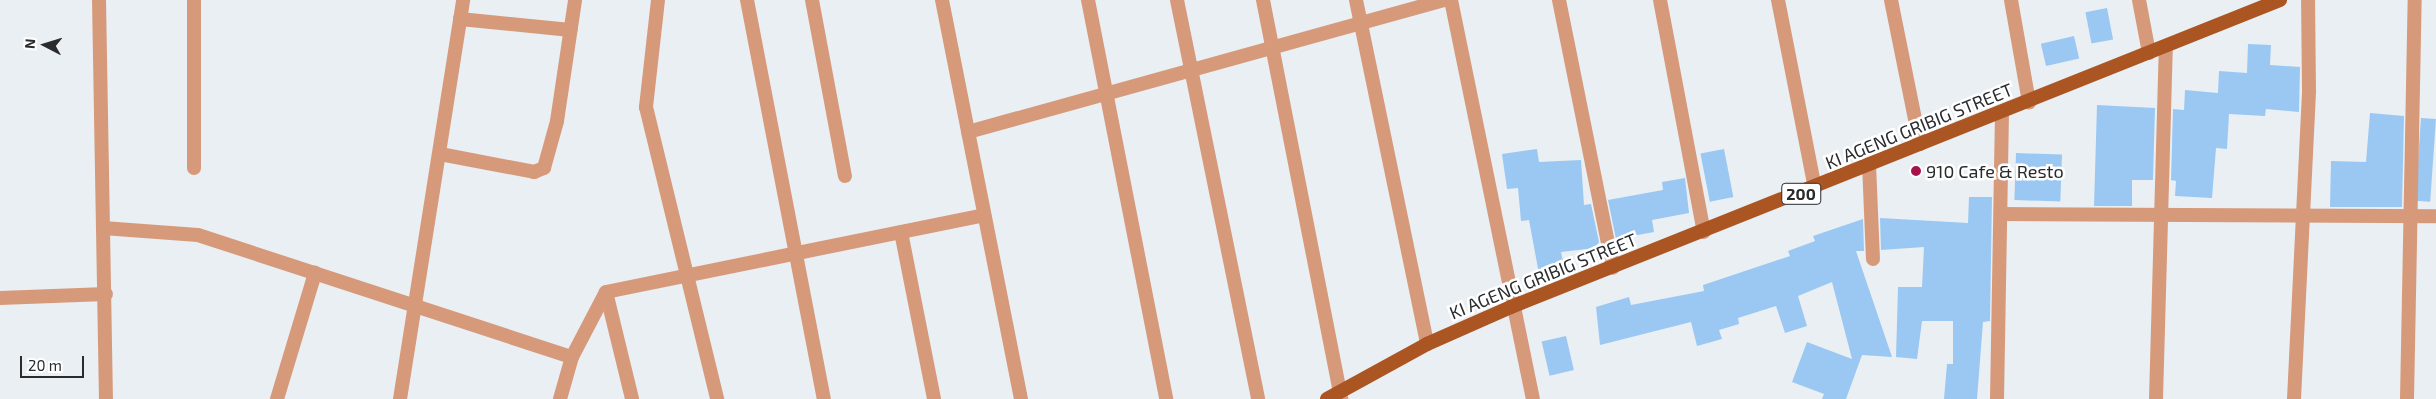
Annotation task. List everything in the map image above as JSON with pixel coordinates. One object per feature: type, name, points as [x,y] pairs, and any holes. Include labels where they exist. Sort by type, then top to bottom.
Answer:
[{"type":"main road","name":"KI AGENG GRIBIG STREET","points":[[1327,399],[1340,395],[1427,344],[1511,307],[1816,188],[1869,164],[2029,102],[2276,1]]},
{"type":"street","points":[[99,0],[106,294],[106,399]]},
{"type":"street","points":[[194,0],[194,168]]},
{"type":"street","points":[[400,399],[463,0]]},
{"type":"street","points":[[440,154],[534,172],[544,168],[557,121],[575,0]]},
{"type":"street","points":[[658,0],[646,107],[717,399]]},
{"type":"street","points":[[747,0],[824,399]]},
{"type":"street","points":[[812,0],[845,176]]},
{"type":"street","points":[[942,0],[1021,399]]},
{"type":"street","points":[[1088,0],[1166,399]]},
{"type":"street","points":[[1177,0],[1193,70],[1258,399]]},
{"type":"street","points":[[1263,0],[1340,395]]},
{"type":"street","points":[[1356,0],[1427,344]]},
{"type":"street","points":[[968,132],[1445,0]]},
{"type":"street","points":[[1450,0],[1511,307],[1533,399]]},
{"type":"street","points":[[1559,0],[1613,268]]},
{"type":"street","points":[[1660,0],[1704,232]]},
{"type":"street","points":[[1778,0],[1816,188]]},
{"type":"street","points":[[1891,0],[1920,144]]},
{"type":"street","points":[[2011,0],[2029,102]]},
{"type":"street","points":[[2140,0],[2149,53]]},
{"type":"street","points":[[2294,399],[2302,214],[2308,0]]},
{"type":"street","points":[[2407,399],[2414,216],[2415,0]]},
{"type":"street","points":[[460,20],[570,30]]},
{"type":"street","points":[[2156,399],[2163,212],[2166,46]]},
{"type":"street","points":[[1997,399],[2002,112]]},
{"type":"street","points":[[1869,164],[1873,259]]},
{"type":"street","points":[[2001,214],[2163,212],[2436,216]]},
{"type":"street","points":[[606,292],[984,215]]},
{"type":"street","points":[[103,228],[198,235],[572,357]]},
{"type":"street","points":[[901,232],[934,399]]},
{"type":"street","points":[[277,399],[315,273]]},
{"type":"street","points":[[560,399],[572,357],[606,292]]},
{"type":"street","points":[[606,292],[632,399]]},
{"type":"street","points":[[0,298],[106,294]]},
{"type":"building","points":[[2107,8],[2113,39],[2092,44],[2085,12]]},
{"type":"building","points":[[2074,36],[2079,58],[2046,66],[2041,44]]},
{"type":"building","points":[[2248,44],[2271,45],[2270,65],[2300,67],[2299,112],[2266,109],[2265,116],[2229,114],[2227,149],[2216,148],[2212,198],[2175,196],[2176,181],[2171,180],[2173,109],[2184,110],[2185,90],[2218,93],[2219,71],[2247,73]]},
{"type":"building","points":[[2097,105],[2155,108],[2153,180],[2132,180],[2132,206],[2094,206]]},
{"type":"building","points":[[2370,113],[2404,116],[2402,207],[2330,207],[2331,161],[2366,162]]},
{"type":"building","points":[[2421,118],[2436,119],[2430,202],[2415,201]]},
{"type":"building","points":[[1537,149],[1539,162],[1581,160],[1584,205],[1591,204],[1599,242],[1595,248],[1561,252],[1565,271],[1539,274],[1529,220],[1521,221],[1518,188],[1507,189],[1502,154]]},
{"type":"building","points":[[1724,149],[1733,197],[1710,202],[1700,154]]},
{"type":"building","points":[[2016,153],[2062,155],[2060,202],[2014,200]]},
{"type":"building","points":[[1685,178],[1689,213],[1652,220],[1654,232],[1616,239],[1608,200],[1663,190],[1662,182]]},
{"type":"building","points":[[1969,197],[1992,197],[1990,321],[1983,322],[1977,399],[1944,399],[1947,364],[1953,364],[1953,321],[1922,321],[1917,359],[1896,357],[1898,287],[1922,287],[1924,247],[1881,250],[1880,218],[1968,223]]},
{"type":"building","points":[[1863,219],[1864,251],[1856,251],[1892,357],[1862,355],[1846,399],[1822,399],[1824,394],[1792,382],[1807,342],[1852,359],[1832,282],[1798,296],[1807,326],[1785,333],[1776,306],[1738,318],[1739,324],[1719,330],[1722,339],[1697,346],[1691,322],[1600,345],[1596,307],[1629,297],[1631,305],[1704,291],[1703,285],[1790,256],[1788,251],[1815,241],[1813,236]]},
{"type":"building","points":[[1566,336],[1574,370],[1550,376],[1542,342]]},
{"type":"place","name":"910 Cafe & Resto","points":[[1916,171]]}]
